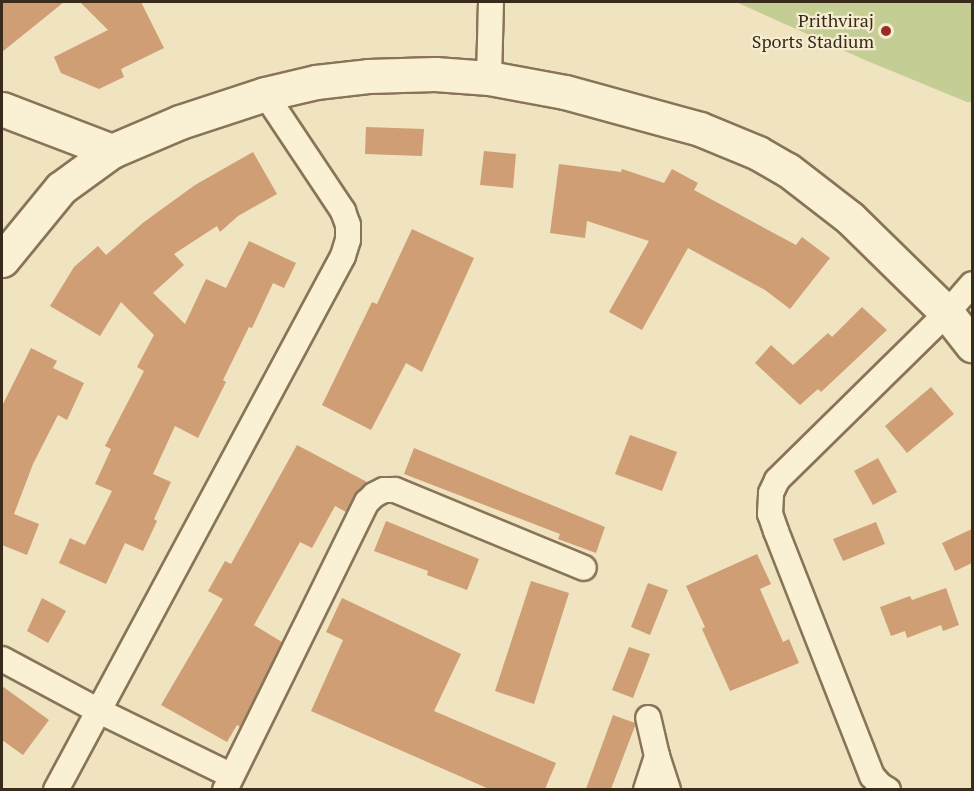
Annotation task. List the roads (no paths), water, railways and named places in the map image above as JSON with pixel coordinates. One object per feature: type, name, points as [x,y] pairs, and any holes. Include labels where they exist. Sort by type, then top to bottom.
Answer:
[{"type":"street","points":[[489,78],[491,2]]},
{"type":"street","points":[[2,260],[61,188],[112,151],[180,122],[266,94],[316,82],[368,76],[435,74],[489,78],[565,92],[689,126],[758,153],[788,171],[850,218],[947,313],[972,345]]},
{"type":"street","points":[[56,789],[343,256],[348,240],[348,225],[343,211],[266,94]]},
{"type":"street","points":[[2,109],[112,151]]},
{"type":"street","points":[[888,789],[881,786],[872,776],[776,531],[770,514],[771,493],[777,480],[947,313],[972,284]]},
{"type":"street","points":[[2,659],[227,782],[366,502],[374,495],[384,490],[395,490],[584,568]]},
{"type":"street","points":[[648,718],[668,789]]},
{"type":"street","points":[[646,789],[657,756]]},
{"type":"place","name":"Prithviraj Sports Stadium","points":[[886,31]]}]
